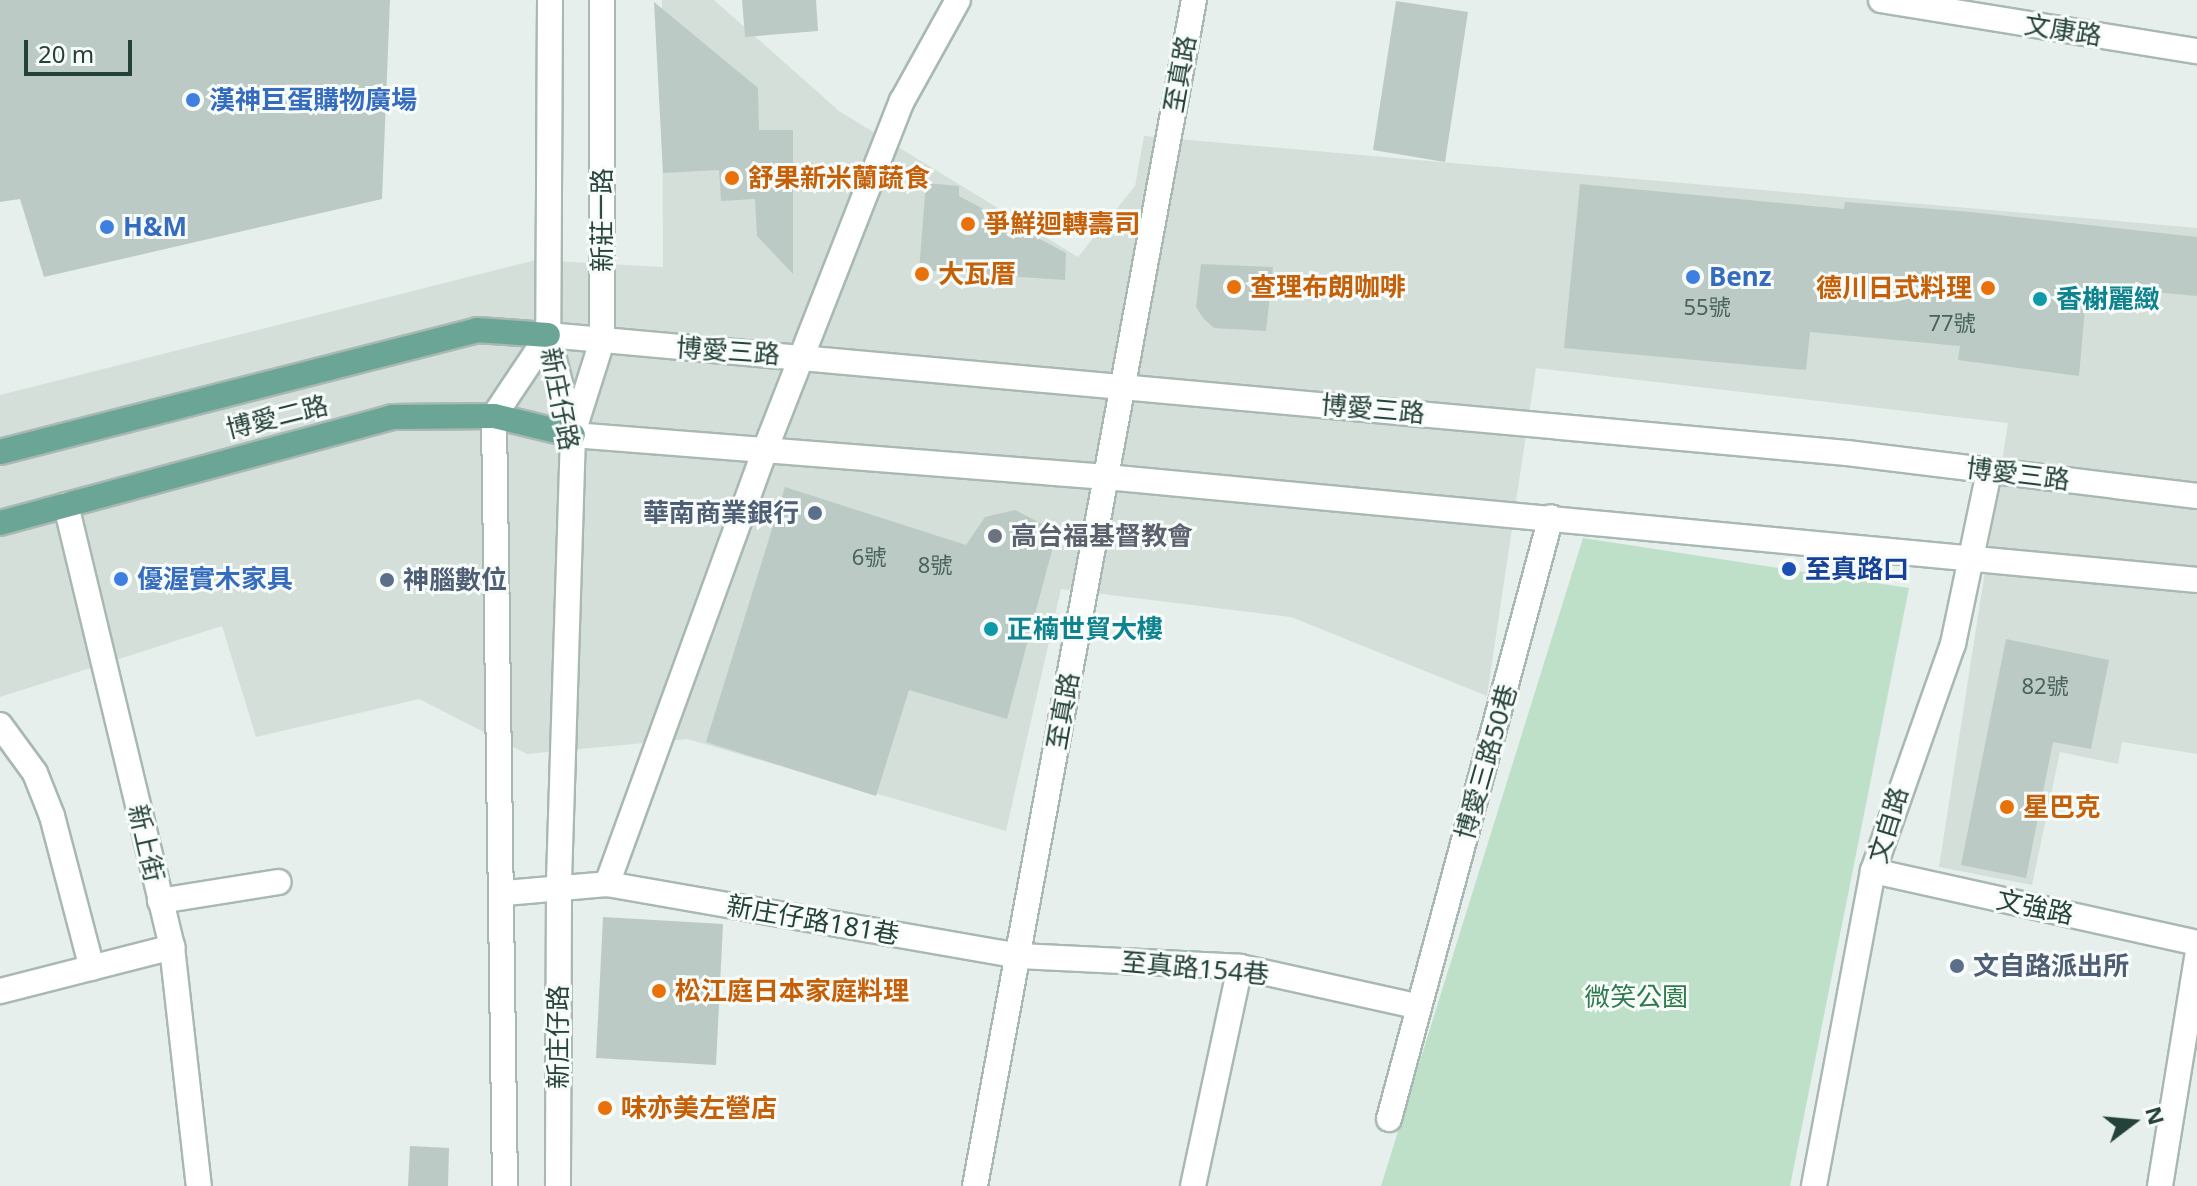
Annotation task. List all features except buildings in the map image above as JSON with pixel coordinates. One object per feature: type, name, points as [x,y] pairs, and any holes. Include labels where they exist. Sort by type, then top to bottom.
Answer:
[{"type":"main road","name":"博愛二路","points":[[0,452],[477,330],[548,335]]},
{"type":"main road","name":"博愛二路","points":[[0,523],[392,417],[494,416],[573,435]]},
{"type":"street","name":"新莊一路","points":[[548,335],[550,0]]},
{"type":"street","name":"新莊一路","points":[[573,435],[602,341],[602,0]]},
{"type":"street","points":[[505,893],[607,884],[765,450],[902,101],[958,0]]},
{"type":"street","name":"至真路","points":[[975,1186],[1194,0]]},
{"type":"street","name":"文康路","points":[[1881,0],[2000,10],[2197,51]]},
{"type":"street","name":"博愛三路","points":[[548,335],[1123,384],[1989,471],[2197,496]]},
{"type":"street","name":"新庄仔路","points":[[505,1186],[505,893],[494,416],[548,335]]},
{"type":"street","name":"新庄仔路","points":[[548,335],[573,435],[559,889],[558,1186]]},
{"type":"street","points":[[573,435],[1106,477],[2197,580]]},
{"type":"street","name":"文自路","points":[[1814,1186],[1873,871],[1953,644],[1989,471]]},
{"type":"street","name":"新上街","points":[[66,505],[172,947],[199,1186]]},
{"type":"street","name":"博愛三路50巷","points":[[1389,1119],[1416,1006],[1551,517]]},
{"type":"street","points":[[0,725],[35,773],[52,816],[92,968]]},
{"type":"street","name":"文強路","points":[[1873,871],[2197,943]]},
{"type":"street","points":[[160,901],[278,882]]},
{"type":"street","name":"新庄仔路181巷","points":[[607,884],[1019,956]]},
{"type":"street","points":[[0,991],[172,947]]},
{"type":"street","name":"至真路154巷","points":[[1019,956],[1240,967],[1416,1006]]},
{"type":"street","points":[[2160,1186],[2197,957]]},
{"type":"street","points":[[1193,1186],[1240,967]]},
{"type":"shaded area","points":[[662,0],[714,0],[839,111],[1078,257],[1135,186],[1144,136],[2197,228],[2197,754],[2122,742],[2118,764],[2060,752],[2032,885],[1939,867],[2008,423],[1536,368],[1487,696],[1291,617],[1061,589],[1006,831],[687,739],[527,754],[419,699],[256,737],[222,626],[0,697],[0,395],[536,260],[663,267]]},
{"type":"green space","name":"微笑公園","points":[[1583,538],[1909,588],[1790,1186],[1381,1186]]},
{"type":"place","name":"漢神巨蛋購物廣場","points":[[193,100]]},
{"type":"place","name":"舒果新米蘭蔬食","points":[[732,178]]},
{"type":"place","name":"爭鮮迴轉壽司","points":[[968,224]]},
{"type":"place","name":"H&M","points":[[107,227]]},
{"type":"place","name":"大瓦厝","points":[[922,274]]},
{"type":"place","name":"Benz","points":[[1693,277]]},
{"type":"place","name":"查理布朗咖啡","points":[[1234,287]]},
{"type":"place","name":"德川日式料理","points":[[1988,288]]},
{"type":"place","name":"香榭麗緻","points":[[2040,299]]},
{"type":"place","name":"華南商業銀行","points":[[815,513]]},
{"type":"place","name":"高台福基督教會","points":[[995,536]]},
{"type":"place","name":"至真路口","points":[[1789,569]]},
{"type":"place","name":"優渥實木家具","points":[[121,579]]},
{"type":"place","name":"神腦數位","points":[[387,580]]},
{"type":"place","name":"正楠世貿大樓","points":[[991,629]]},
{"type":"place","name":"星巴克","points":[[2007,807]]},
{"type":"place","name":"文自路派出所","points":[[1957,966]]},
{"type":"place","name":"松江庭日本家庭料理","points":[[659,991]]},
{"type":"place","name":"味亦美左營店","points":[[605,1108]]}]
